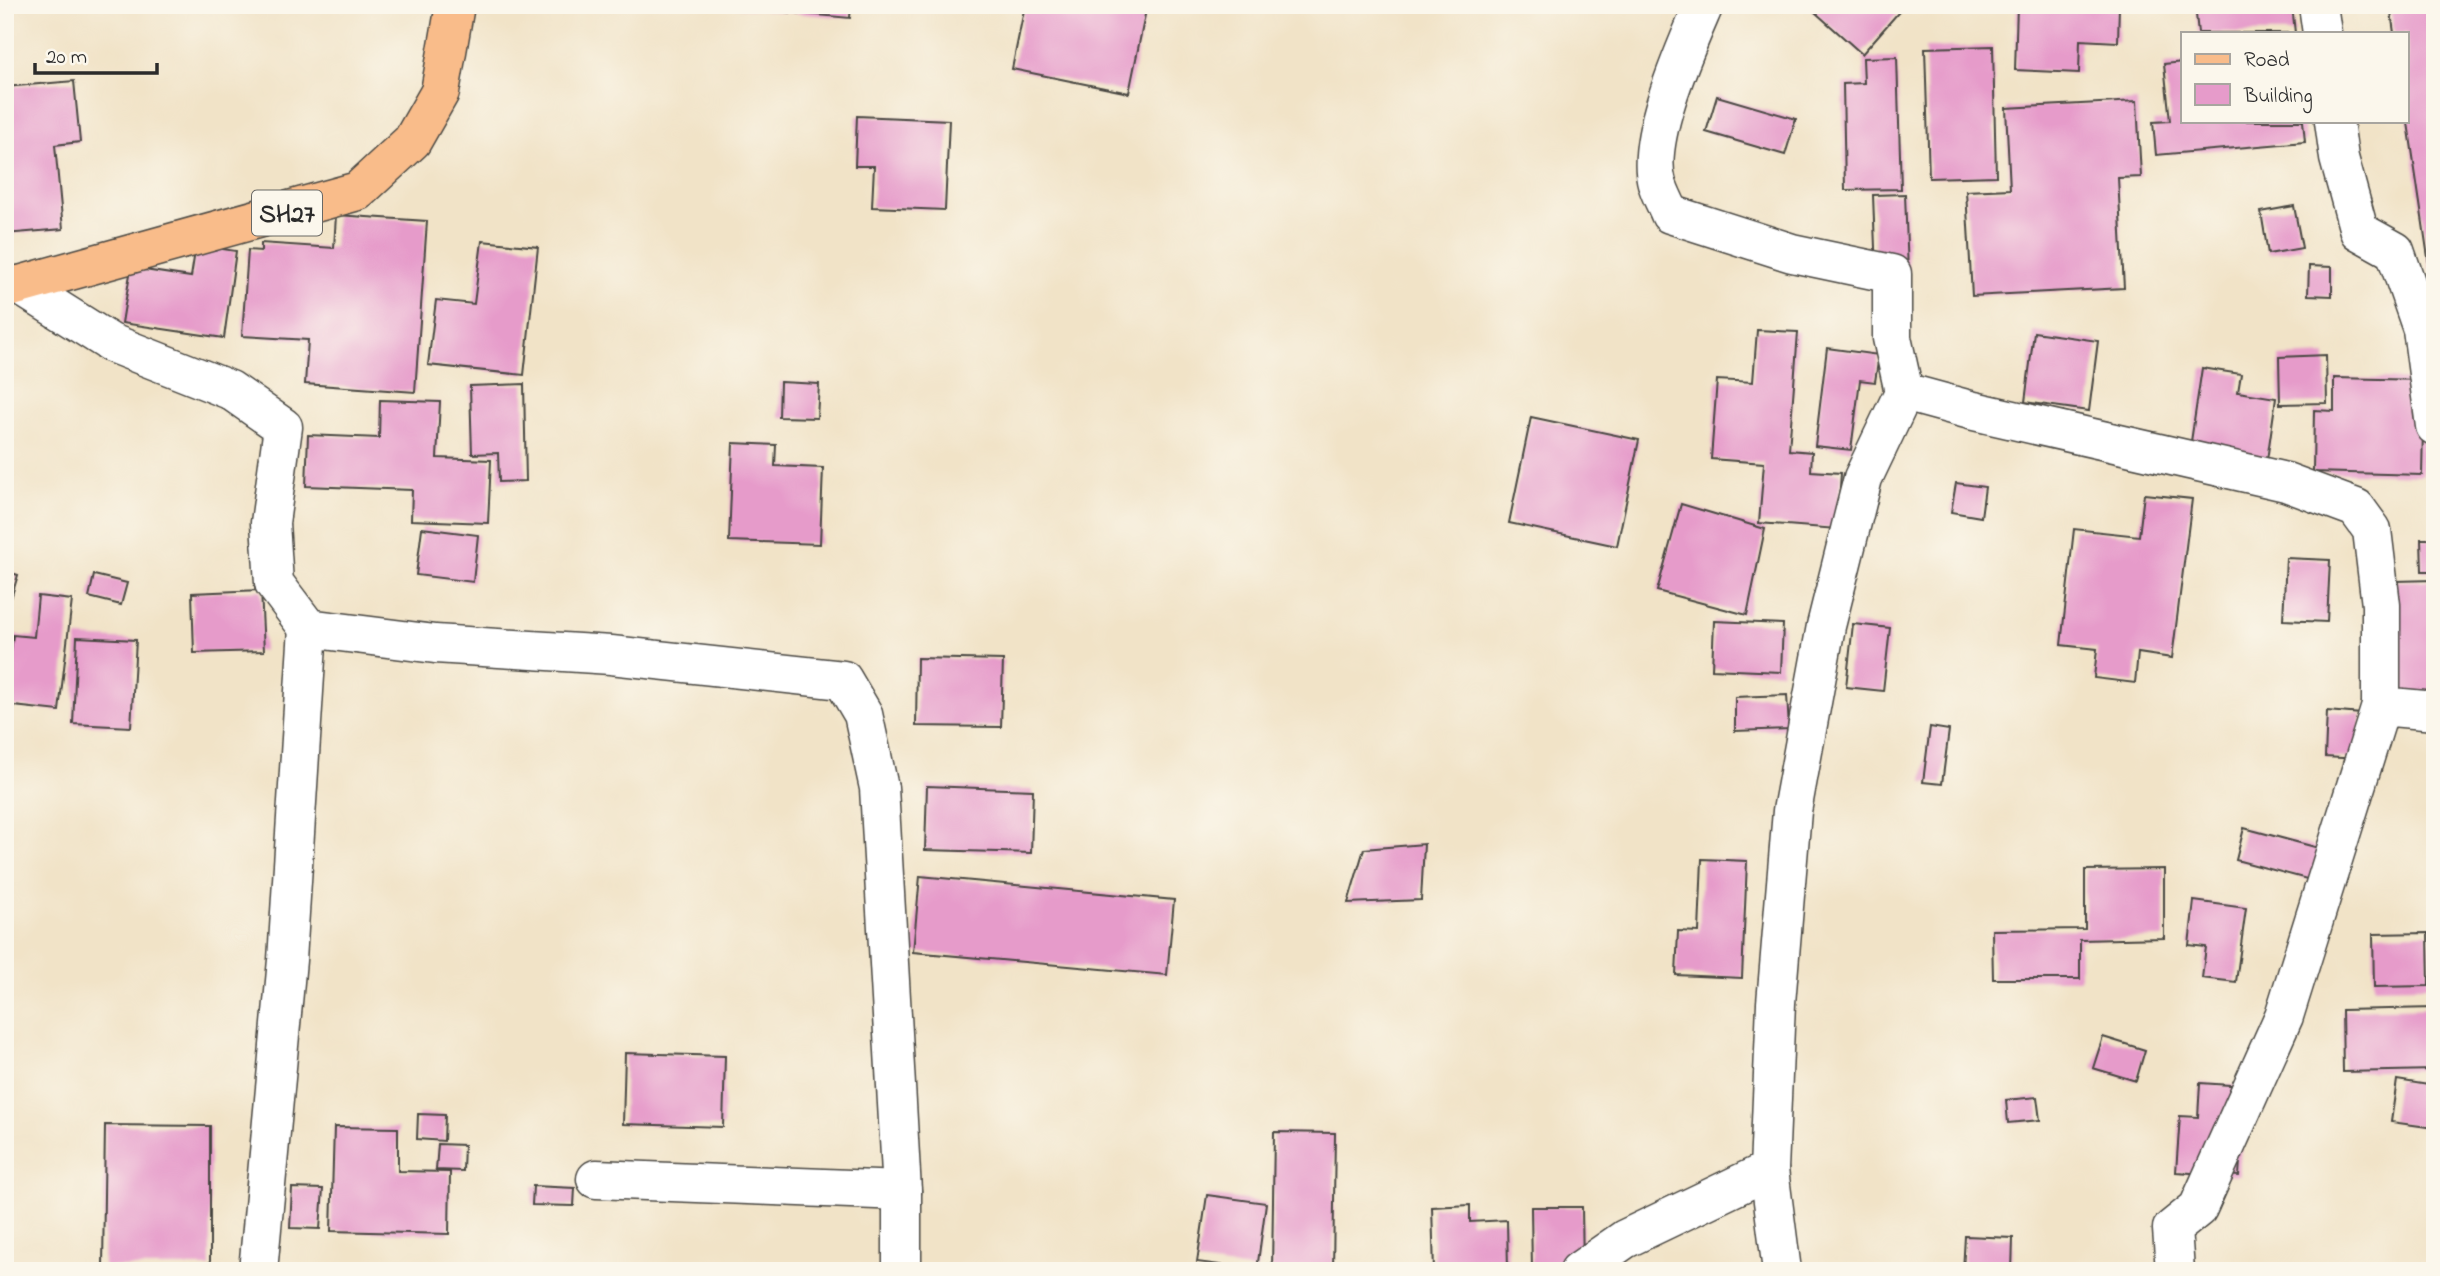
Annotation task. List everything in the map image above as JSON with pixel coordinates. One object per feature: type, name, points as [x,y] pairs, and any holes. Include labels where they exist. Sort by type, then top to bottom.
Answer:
[{"type":"main road","name":"SH27","points":[[12,287],[358,191],[412,141],[440,92],[455,5]]},
{"type":"street","points":[[1704,5],[1672,83],[1656,146],[1656,182],[1670,214],[1792,253],[1892,274],[1892,338],[1904,392],[1863,478],[1826,626],[1792,811],[1776,1003],[1769,1170],[1782,1271]]},
{"type":"street","points":[[2318,5],[2322,32]]},
{"type":"street","points":[[2334,122],[2339,158],[2359,231],[2395,251],[2422,329],[2435,426]]},
{"type":"street","points":[[12,287],[111,343],[230,390],[283,427],[270,523],[274,583],[308,628],[287,960],[258,1271]]},
{"type":"street","points":[[1904,392],[1974,411],[2286,482],[2356,508],[2372,530],[2381,605],[2381,706],[2284,1016],[2198,1208],[2172,1229],[2175,1271]]},
{"type":"street","points":[[308,628],[435,644],[611,655],[797,678],[843,680],[863,714],[879,788],[902,1191],[902,1271]]},
{"type":"street","points":[[2381,706],[2435,711]]},
{"type":"street","points":[[1578,1271],[1625,1239],[1769,1170]]},
{"type":"street","points":[[596,1179],[902,1191]]},
{"type":"building","points":[[707,5],[851,5],[850,18]]},
{"type":"building","points":[[1025,5],[1147,5],[1129,93],[1012,69]]},
{"type":"building","points":[[1807,5],[1905,5],[1862,54]]},
{"type":"building","points":[[2017,5],[2119,5],[2118,42],[2080,40],[2079,73],[2015,70]]},
{"type":"building","points":[[2195,5],[2292,5],[2295,32],[2198,32]]},
{"type":"building","points":[[2390,5],[2435,5],[2435,270],[2430,271],[2408,122],[2408,32],[2394,32]]},
{"type":"building","points":[[1993,46],[1996,176],[1929,178],[1925,48]]},
{"type":"building","points":[[1897,57],[1901,189],[1845,190],[1843,84],[1864,83],[1863,58]]},
{"type":"building","points":[[2181,62],[2181,122],[2303,122],[2305,142],[2156,155],[2153,122],[2170,121],[2164,64]]},
{"type":"building","points":[[74,81],[80,142],[55,145],[63,229],[5,234],[5,87]]},
{"type":"building","points":[[1717,96],[1796,119],[1785,155],[1706,132]]},
{"type":"building","points":[[2137,101],[2141,177],[2118,178],[2124,288],[1972,296],[1966,191],[2010,189],[2006,108]]},
{"type":"building","points":[[857,116],[949,120],[945,210],[872,207],[874,166],[855,166]]},
{"type":"building","points":[[1905,194],[1908,272],[1876,274],[1873,195]]},
{"type":"building","points":[[2294,206],[2302,248],[2268,254],[2261,212]]},
{"type":"building","points":[[336,215],[427,221],[415,392],[305,384],[308,340],[242,336],[248,250],[261,251],[261,243],[334,248]]},
{"type":"building","points":[[482,241],[538,247],[524,375],[428,365],[436,300],[474,304]]},
{"type":"building","points":[[196,245],[236,251],[224,338],[122,323],[131,268],[191,277]]},
{"type":"building","points":[[2309,266],[2332,267],[2332,296],[2308,295]]},
{"type":"building","points":[[1757,330],[1798,332],[1789,450],[1812,452],[1811,471],[1841,473],[1837,529],[1759,523],[1764,463],[1711,459],[1717,380],[1753,382]]},
{"type":"building","points":[[2034,332],[2098,341],[2089,411],[2025,402]]},
{"type":"building","points":[[1827,348],[1879,355],[1875,382],[1860,380],[1851,450],[1815,446]]},
{"type":"building","points":[[2326,355],[2327,403],[2280,404],[2279,357]]},
{"type":"building","points":[[2202,368],[2241,374],[2238,392],[2276,398],[2266,467],[2189,455]]},
{"type":"building","points":[[2334,378],[2424,380],[2422,475],[2313,472],[2314,410],[2334,411]]},
{"type":"building","points":[[780,382],[819,384],[817,418],[779,417]]},
{"type":"building","points":[[524,384],[526,481],[499,482],[498,453],[472,454],[470,386]]},
{"type":"building","points":[[380,400],[440,402],[437,458],[491,460],[488,523],[411,520],[412,490],[306,486],[308,435],[379,438]]},
{"type":"building","points":[[1531,417],[1639,440],[1617,546],[1509,523]]},
{"type":"building","points":[[733,443],[776,445],[775,466],[823,468],[820,544],[729,541]]},
{"type":"building","points":[[1956,483],[1985,487],[1981,517],[1951,512]]},
{"type":"building","points":[[2144,494],[2192,499],[2172,658],[2138,653],[2135,683],[2094,678],[2097,649],[2061,645],[2074,529],[2139,536]]},
{"type":"building","points":[[1681,504],[1765,529],[1747,615],[1657,591]]},
{"type":"building","points":[[422,528],[478,535],[473,582],[416,575]]},
{"type":"building","points":[[2421,539],[2435,539],[2435,571],[2422,571]]},
{"type":"building","points":[[2286,558],[2330,560],[2327,622],[2283,620]]},
{"type":"building","points":[[5,571],[18,575],[6,615],[5,614]]},
{"type":"building","points":[[94,575],[127,583],[121,605],[89,597]]},
{"type":"building","points":[[2435,580],[2435,703],[2397,704],[2395,581]]},
{"type":"building","points":[[261,590],[264,651],[194,653],[192,593]]},
{"type":"building","points":[[38,596],[72,600],[59,711],[5,705],[13,635],[34,637]]},
{"type":"building","points":[[1714,621],[1783,624],[1781,672],[1712,669]]},
{"type":"building","points":[[1853,624],[1890,628],[1883,691],[1846,687]]},
{"type":"building","points":[[77,637],[136,640],[131,727],[73,724]]},
{"type":"building","points":[[917,658],[1003,660],[1001,727],[916,726]]},
{"type":"building","points":[[1787,695],[1789,729],[1735,731],[1735,697]]},
{"type":"building","points":[[2327,711],[2361,714],[2359,759],[2325,757]]},
{"type":"building","points":[[1930,727],[1949,730],[1942,784],[1923,782]]},
{"type":"building","points":[[927,786],[1033,790],[1031,853],[925,850]]},
{"type":"building","points":[[2244,828],[2330,851],[2322,883],[2236,860]]},
{"type":"building","points":[[1424,844],[1421,900],[1348,903],[1364,849]]},
{"type":"building","points":[[1702,859],[1747,861],[1742,978],[1676,975],[1678,931],[1699,932]]},
{"type":"building","points":[[2164,869],[2164,938],[2080,940],[2080,979],[1993,979],[1992,930],[2085,929],[2085,870]]},
{"type":"building","points":[[920,876],[1174,900],[1167,975],[913,952]]},
{"type":"building","points":[[2194,901],[2246,908],[2236,982],[2202,978],[2206,947],[2189,945]]},
{"type":"building","points":[[2428,933],[2429,986],[2374,987],[2373,934]]},
{"type":"building","points":[[2435,1008],[2435,1070],[2343,1072],[2342,1010]]},
{"type":"building","points":[[2103,1037],[2145,1050],[2136,1081],[2093,1068]]},
{"type":"building","points":[[625,1053],[725,1056],[723,1127],[623,1124]]},
{"type":"building","points":[[2397,1080],[2435,1086],[2435,1128],[2391,1122]]},
{"type":"building","points":[[2200,1083],[2245,1086],[2239,1176],[2176,1172],[2180,1116],[2198,1117]]},
{"type":"building","points":[[2037,1097],[2040,1120],[2008,1123],[2006,1100]]},
{"type":"building","points":[[418,1114],[445,1115],[444,1141],[417,1139]]},
{"type":"building","points":[[105,1125],[210,1126],[210,1267],[103,1267]]},
{"type":"building","points":[[334,1127],[398,1128],[398,1171],[450,1172],[449,1234],[331,1231]]},
{"type":"building","points":[[1274,1132],[1335,1133],[1333,1271],[1272,1271]]},
{"type":"building","points":[[438,1144],[464,1145],[463,1171],[436,1170]]},
{"type":"building","points":[[533,1186],[575,1188],[574,1206],[532,1205]]},
{"type":"building","points":[[292,1188],[323,1189],[320,1229],[290,1228]]},
{"type":"building","points":[[1207,1195],[1266,1203],[1257,1270],[1197,1262]]},
{"type":"building","points":[[1470,1205],[1470,1222],[1507,1220],[1508,1271],[1434,1271],[1432,1207]]},
{"type":"building","points":[[1531,1207],[1582,1207],[1583,1271],[1532,1271]]},
{"type":"building","points":[[1965,1236],[2013,1238],[2012,1271],[1963,1271]]}]
